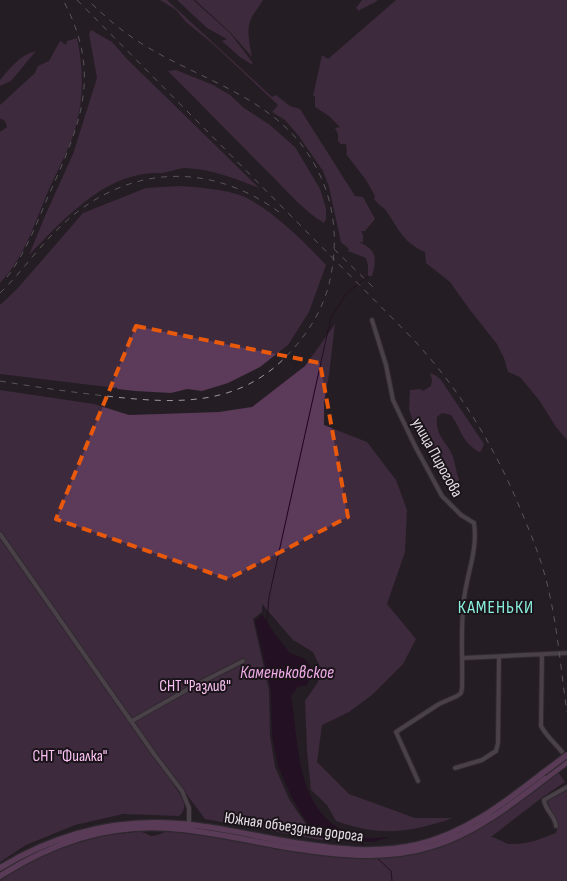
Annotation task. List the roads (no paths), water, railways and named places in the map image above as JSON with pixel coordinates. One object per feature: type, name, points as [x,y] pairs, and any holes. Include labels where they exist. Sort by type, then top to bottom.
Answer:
[{"type":"main road","name":"Южная объездная дорога","points":[[0,868],[38,847],[83,831],[108,826],[144,823],[349,850],[396,849],[429,842],[472,824],[545,776],[567,759]]},
{"type":"main road","name":"Южная объездная дорога","points":[[0,876],[28,858],[59,845],[92,835],[143,828],[186,828]]},
{"type":"street","name":"улица Пирогова","points":[[372,320],[386,365],[394,400],[415,446],[442,496],[461,516],[474,523],[473,559],[467,579],[461,638],[463,658],[461,693],[439,704],[396,732],[418,781]]},
{"type":"street","points":[[0,534],[182,792],[189,808],[186,828]]},
{"type":"street","points":[[463,658],[567,653]]},
{"type":"street","points":[[542,655],[541,726],[545,733],[562,750],[567,759]]},
{"type":"street","points":[[455,768],[482,760],[496,751],[498,743],[499,656]]},
{"type":"street","points":[[132,721],[243,661]]},
{"type":"street","points":[[556,826],[553,816],[545,808],[544,800],[567,787]]},
{"type":"water","name":"Каменьковское","points":[[262,614],[290,653],[305,659],[314,671],[307,685],[298,687],[291,696],[302,771],[315,805],[327,819],[351,834],[363,838],[390,837],[373,842],[351,841],[310,827],[292,798],[278,766],[272,736],[271,690],[255,621]]},
{"type":"waterway","points":[[267,622],[269,597],[331,317],[346,294],[368,276]]},
{"type":"waterway","points":[[359,841],[366,847]]},
{"type":"waterway","points":[[376,857],[391,871],[392,881]]},
{"type":"railway","points":[[7,277],[30,239],[59,173],[77,124],[82,101],[84,77],[82,53],[75,27],[63,0]]},
{"type":"railway","points":[[77,0],[414,340],[462,401],[489,443],[512,489],[541,562],[555,622],[567,712]]},
{"type":"railway","points":[[0,381],[132,399],[183,400],[207,398],[230,392],[252,382],[273,368],[293,349],[317,315],[329,285],[334,257],[331,207],[320,174],[301,144],[270,114],[232,91],[145,46],[120,28],[88,0]]},
{"type":"railway","points":[[0,293],[54,233],[87,205],[114,190],[142,181],[170,176],[199,178],[227,185],[255,197],[283,215]]},
{"type":"railway","points":[[334,249],[375,289]]},
{"type":"district","name":"КАМЕНЬКИ","points":[[496,607]]},
{"type":"park label","name":"СНТ \"Разлив\"","points":[[195,685]]},
{"type":"park label","name":"СНТ \"Фиалка\"","points":[[70,755]]}]
